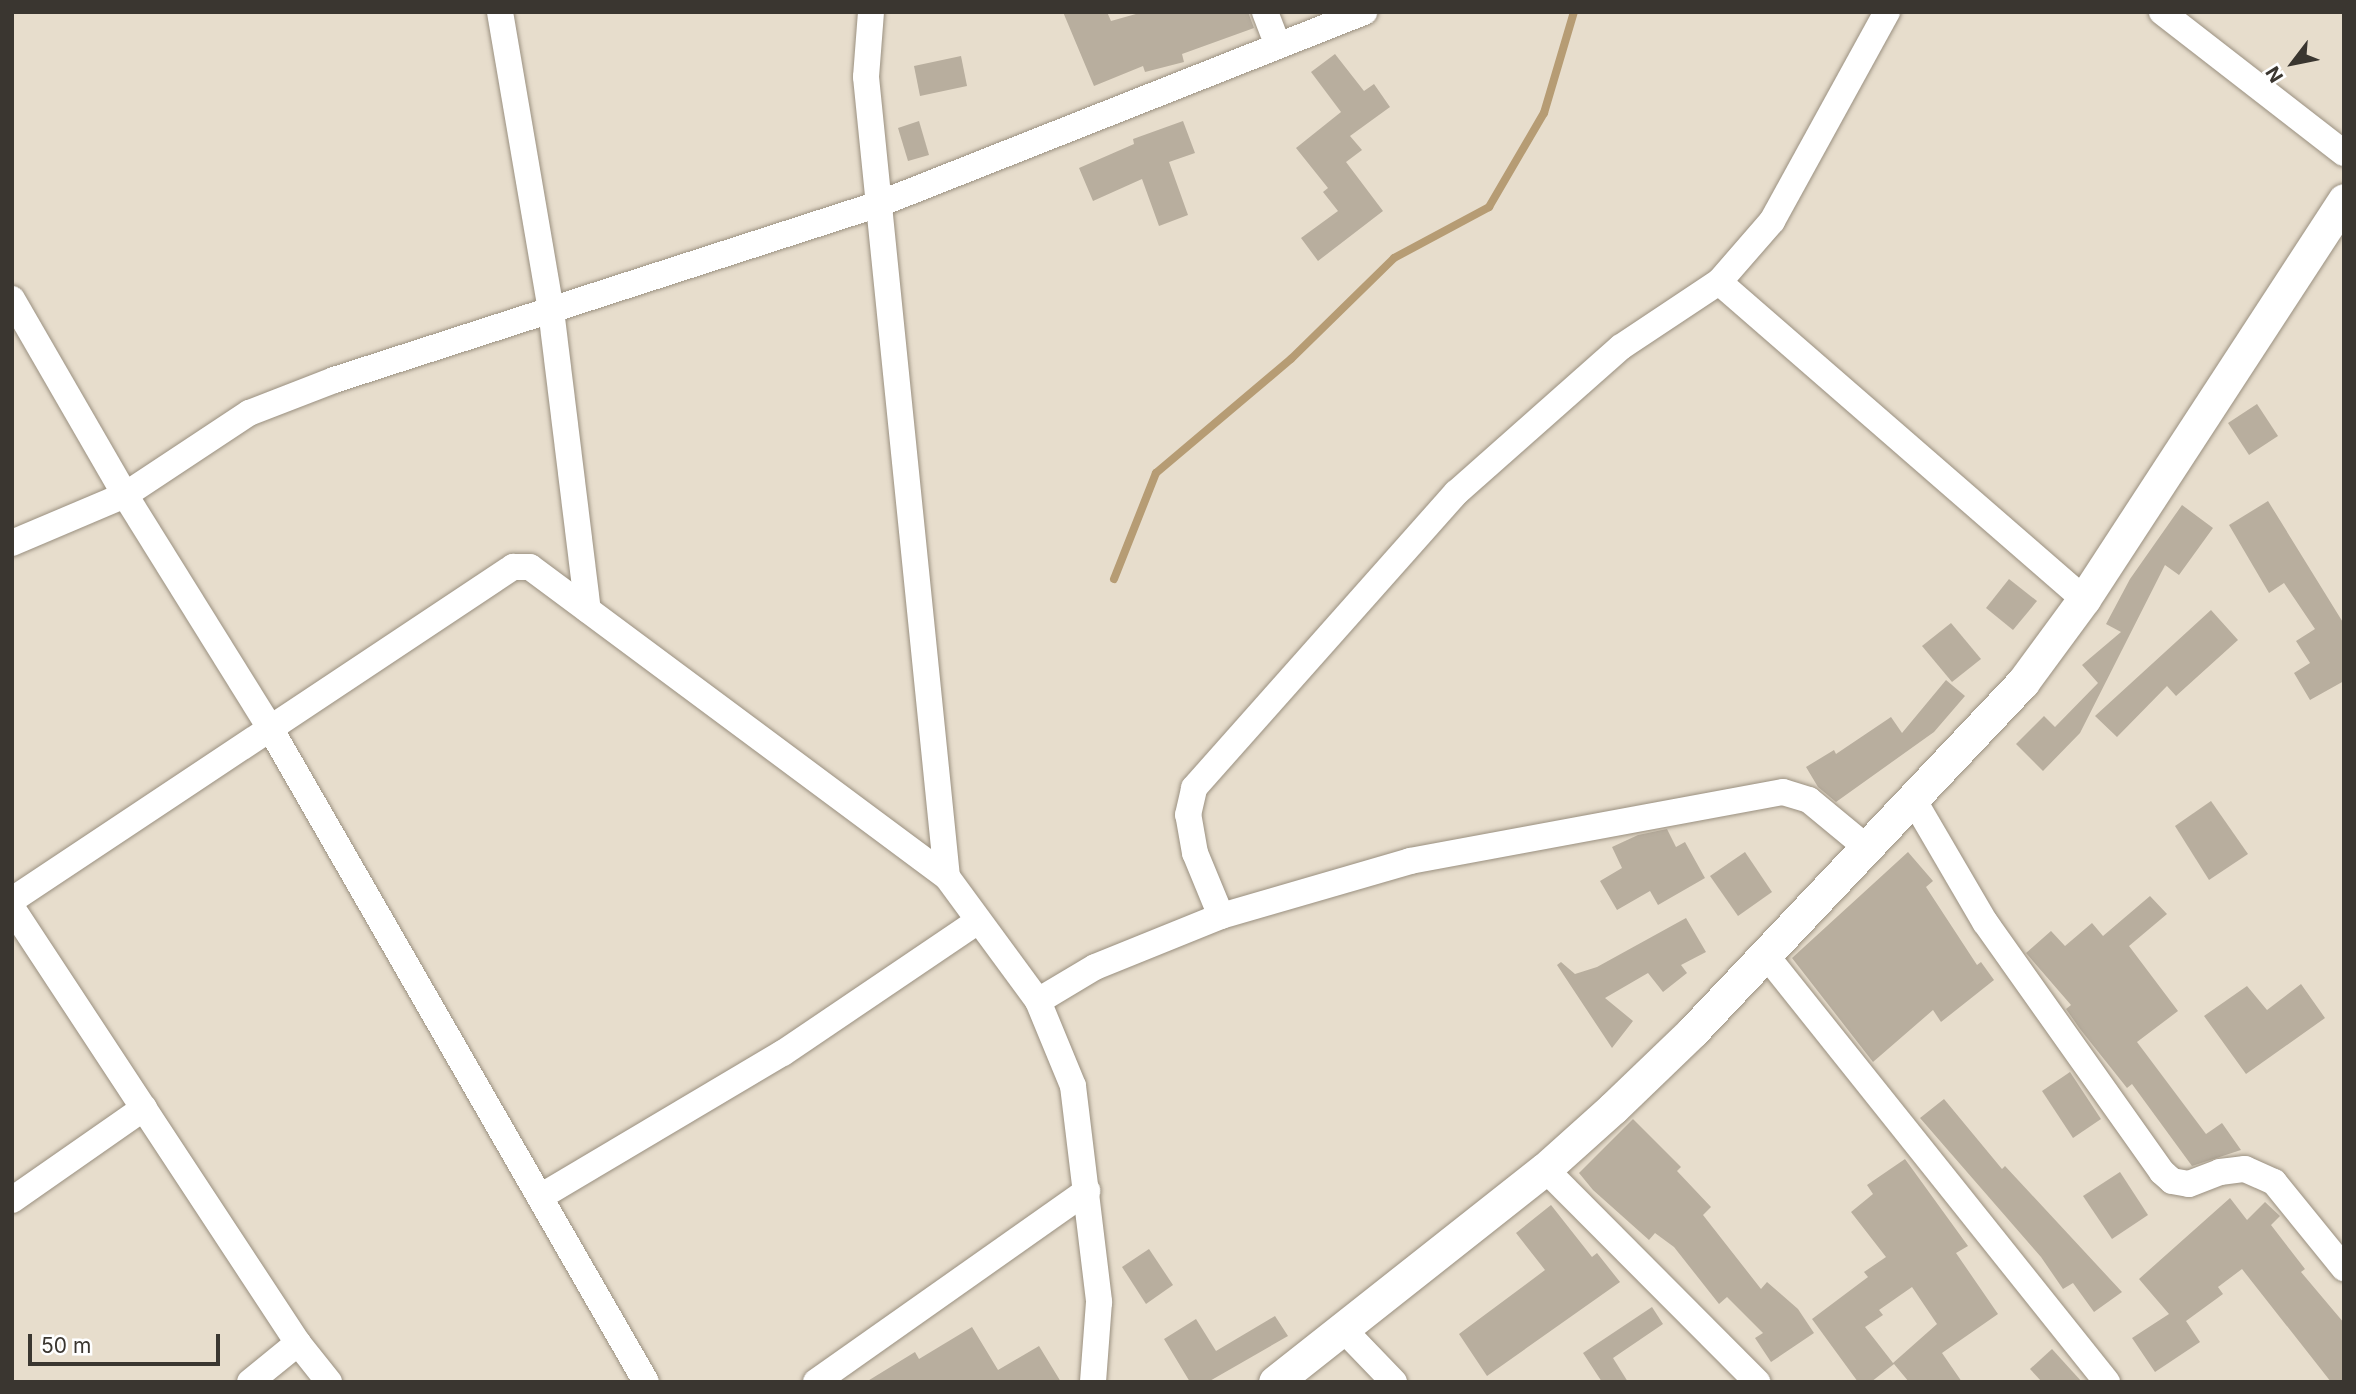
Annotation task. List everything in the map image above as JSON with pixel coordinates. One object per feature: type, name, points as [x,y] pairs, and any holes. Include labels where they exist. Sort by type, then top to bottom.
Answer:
[{"type":"street","points":[[500,12],[551,310],[588,610]]},
{"type":"street","points":[[871,12],[866,76],[947,877]]},
{"type":"street","points":[[1265,12],[1278,46]]},
{"type":"street","points":[[12,543],[125,495],[249,413],[334,380],[880,204],[1364,12]]},
{"type":"street","points":[[1221,916],[1195,853],[1188,815],[1194,788],[1456,493],[1621,346],[1719,282],[1772,221],[1887,12]]},
{"type":"street","points":[[2162,12],[2344,153]]},
{"type":"street","points":[[1275,1382],[1545,1169],[1673,1050],[2023,682],[2084,599],[2344,200]]},
{"type":"street","points":[[1719,282],[2084,599]]},
{"type":"street","points":[[12,299],[40,339],[125,495],[270,729],[646,1382]]},
{"type":"street","points":[[12,900],[513,567],[530,567],[545,575],[588,610],[947,877],[1038,1001],[1073,1086],[1099,1302],[1093,1382]]},
{"type":"street","points":[[1038,1001],[1095,967],[1221,916],[1410,861],[1783,792],[1809,800],[1867,848]]},
{"type":"street","points":[[1913,799],[1985,922],[2162,1172],[2172,1181],[2189,1184],[2220,1172],[2245,1169],[2274,1182],[2344,1268]]},
{"type":"street","points":[[12,908],[298,1343],[329,1382]]},
{"type":"street","points":[[540,1197],[783,1053],[978,921]]},
{"type":"street","points":[[1765,954],[2106,1382]]},
{"type":"street","points":[[12,1200],[144,1108]]},
{"type":"street","points":[[1545,1169],[1757,1382]]},
{"type":"street","points":[[816,1382],[1087,1191]]},
{"type":"street","points":[[1342,1328],[1394,1382]]},
{"type":"street","points":[[250,1382],[298,1343]]},
{"type":"building","points":[[1063,12],[1107,12],[1111,21],[1143,12],[1248,12],[1254,28],[1182,54],[1184,62],[1145,72],[1143,66],[1094,86]]},
{"type":"building","points":[[1335,54],[1364,91],[1374,84],[1390,107],[1350,136],[1362,150],[1346,162],[1383,211],[1318,261],[1301,238],[1338,211],[1323,192],[1328,188],[1296,148],[1341,112],[1311,72]]},
{"type":"building","points":[[961,56],[967,86],[920,96],[914,66]]},
{"type":"building","points":[[919,121],[929,155],[908,161],[898,128]]},
{"type":"building","points":[[1183,121],[1195,153],[1169,162],[1188,215],[1159,226],[1142,179],[1093,201],[1079,168],[1134,144],[1133,139]]},
{"type":"building","points":[[2257,404],[2278,436],[2249,455],[2228,423]]},
{"type":"building","points":[[2268,501],[2344,624],[2344,681],[2310,700],[2294,673],[2310,663],[2296,641],[2315,629],[2284,583],[2269,593],[2229,525]]},
{"type":"building","points":[[2182,505],[2213,528],[2179,575],[2165,565],[2080,733],[2043,771],[2016,744],[2044,716],[2055,727],[2098,683],[2082,665],[2121,632],[2106,624],[2130,579]]},
{"type":"building","points":[[2009,579],[2037,601],[2013,630],[1986,608]]},
{"type":"building","points":[[2211,610],[2238,640],[2176,696],[2167,686],[2117,737],[2095,716]]},
{"type":"building","points":[[1951,623],[1981,659],[1952,682],[1922,646]]},
{"type":"building","points":[[1946,680],[1965,696],[1934,732],[1836,802],[1818,787],[1806,767],[1834,750],[1836,754],[1891,717],[1902,733]]},
{"type":"building","points":[[2211,801],[2248,854],[2209,880],[2175,826]]},
{"type":"building","points":[[1667,829],[1676,847],[1685,842],[1705,878],[1658,905],[1650,891],[1617,910],[1600,881],[1622,868],[1612,847],[1638,835]]},
{"type":"building","points":[[1745,852],[1772,892],[1738,916],[1710,876]]},
{"type":"building","points":[[1908,852],[1933,881],[1926,887],[1977,965],[1981,962],[1994,980],[1941,1022],[1933,1010],[1873,1062],[1792,958]]},
{"type":"building","points":[[2150,896],[2167,914],[2129,946],[2178,1011],[2137,1042],[2206,1134],[2222,1123],[2241,1150],[2192,1166],[2132,1084],[2127,1088],[2080,1029],[2066,1009],[2071,1005],[2026,953],[2051,931],[2065,946],[2092,923],[2103,936]]},
{"type":"building","points":[[1686,918],[1706,952],[1681,965],[1687,973],[1663,992],[1648,973],[1605,998],[1633,1021],[1612,1048],[1557,965],[1561,962],[1575,974],[1597,967]]},
{"type":"building","points":[[2301,984],[2325,1018],[2246,1074],[2204,1016],[2247,986],[2267,1010]]},
{"type":"building","points":[[2070,1072],[2101,1119],[2073,1138],[2042,1091]]},
{"type":"building","points":[[1944,1099],[2002,1169],[2005,1166],[2122,1292],[2094,1312],[2073,1283],[2063,1289],[2041,1257],[1920,1118]]},
{"type":"building","points":[[1633,1119],[1681,1167],[1677,1171],[1711,1207],[1703,1215],[1761,1289],[1767,1282],[1798,1309],[1814,1333],[1771,1362],[1755,1338],[1763,1333],[1727,1297],[1719,1304],[1674,1247],[1655,1233],[1649,1240],[1593,1190],[1579,1173]]},
{"type":"building","points":[[1905,1159],[1968,1246],[1956,1253],[1998,1314],[1942,1353],[1962,1382],[1909,1382],[1894,1364],[1871,1382],[1858,1382],[1812,1319],[1868,1277],[1864,1272],[1886,1257],[1851,1212],[1873,1194],[1867,1185]],"holes":[[[1912,1287],[1937,1324],[1893,1363],[1865,1327],[1883,1315],[1879,1310]]]},
{"type":"building","points":[[2120,1172],[2148,1215],[2112,1239],[2083,1196]]},
{"type":"building","points":[[2230,1198],[2247,1220],[2265,1202],[2280,1216],[2271,1225],[2305,1269],[2301,1272],[2344,1323],[2344,1382],[2331,1382],[2242,1269],[2218,1287],[2223,1294],[2186,1321],[2200,1342],[2155,1372],[2132,1338],[2169,1314],[2139,1279]]},
{"type":"building","points":[[1551,1205],[1592,1257],[1597,1253],[1620,1282],[1487,1376],[1459,1334],[1545,1270],[1516,1233]]},
{"type":"building","points":[[1149,1249],[1173,1285],[1146,1304],[1122,1267]]},
{"type":"building","points":[[1652,1307],[1663,1324],[1613,1358],[1628,1382],[1602,1382],[1583,1353]]},
{"type":"building","points":[[1275,1316],[1288,1336],[1208,1382],[1190,1382],[1164,1339],[1196,1319],[1216,1351]]},
{"type":"building","points":[[972,1327],[998,1370],[1039,1346],[1061,1382],[866,1382],[915,1352],[919,1359]]},
{"type":"building","points":[[2052,1349],[2082,1382],[2042,1382],[2030,1369]]},
{"type":"waterway","points":[[1114,579],[1156,473],[1291,359],[1394,258],[1489,207],[1544,113],[1574,12]]}]
